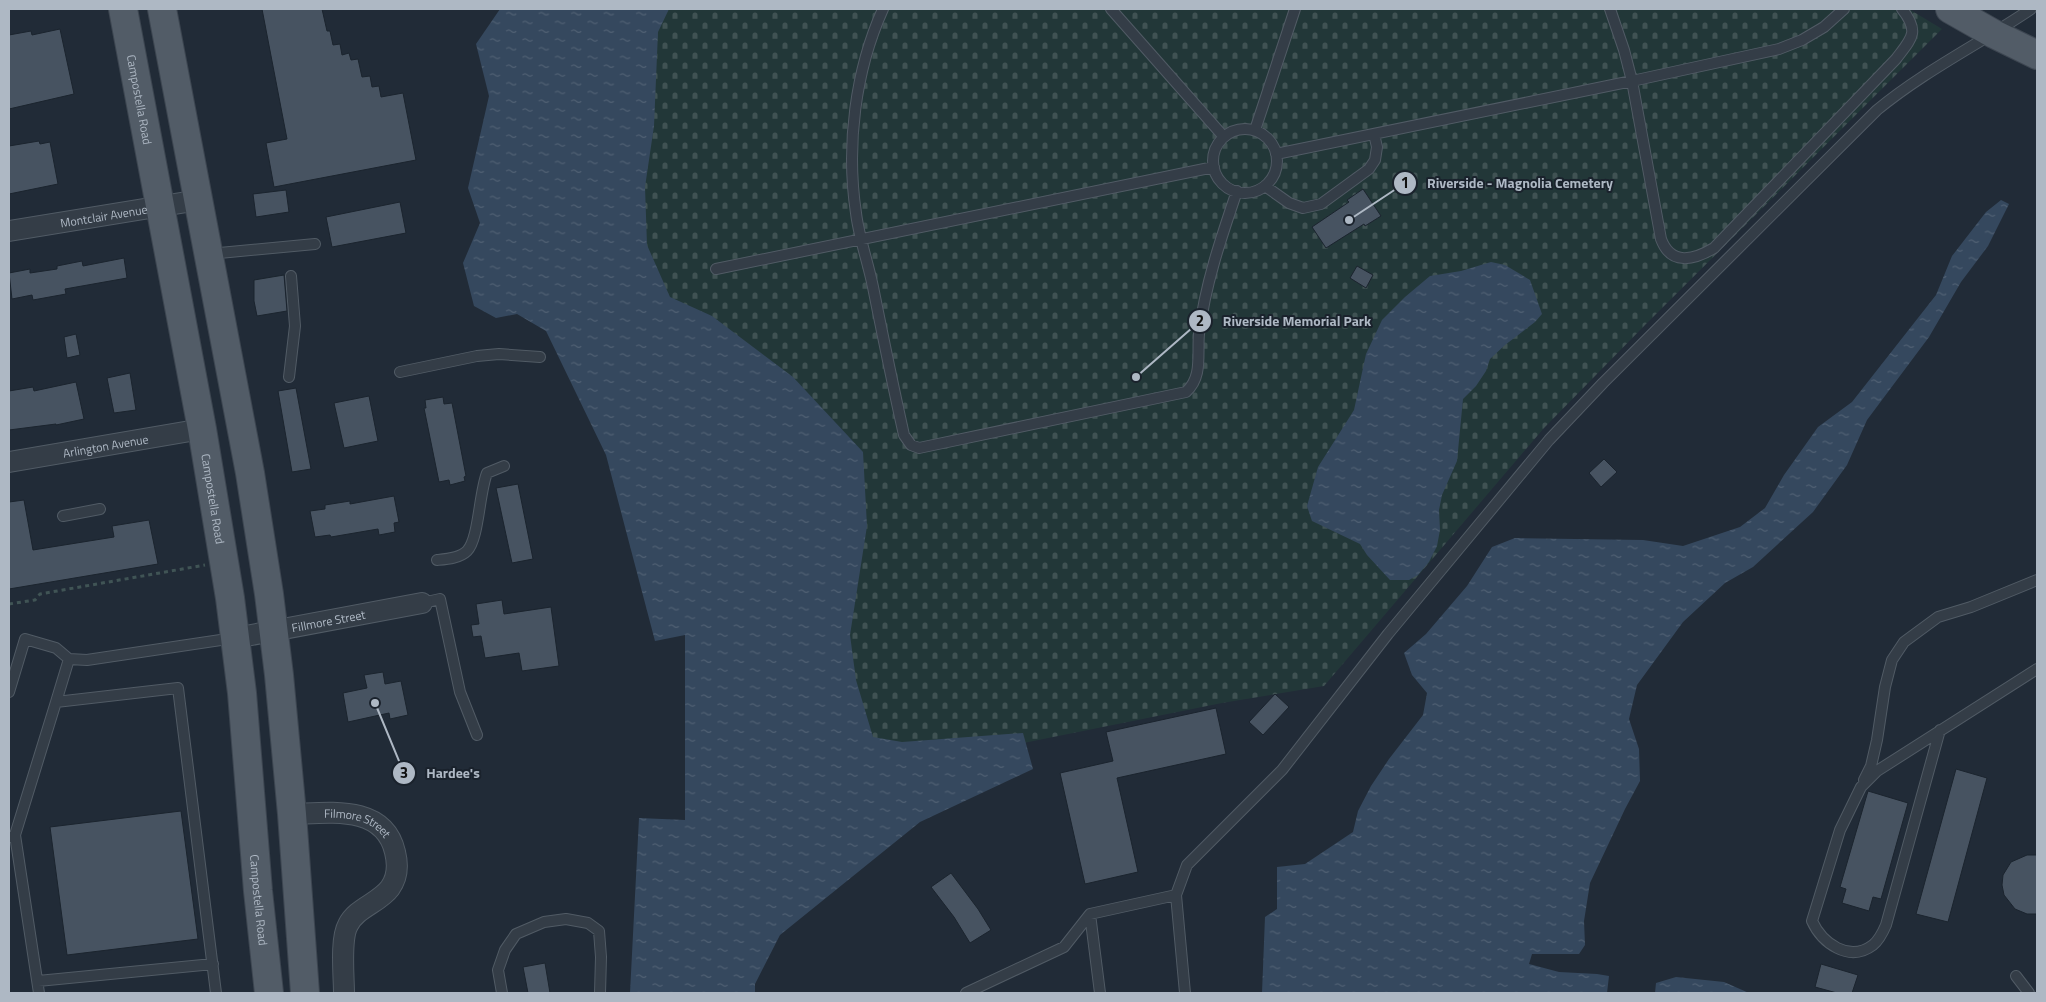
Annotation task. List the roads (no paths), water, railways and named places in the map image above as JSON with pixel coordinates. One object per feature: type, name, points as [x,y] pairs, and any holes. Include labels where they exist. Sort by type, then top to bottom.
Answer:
[{"type":"main road","name":"Campostella Road","points":[[123,9],[202,429],[235,638],[242,693],[258,891],[269,993]]},
{"type":"main road","points":[[162,9],[257,514],[274,631],[292,814],[305,993]]},
{"type":"main road","points":[[1950,9],[1994,34],[2037,55]]},
{"type":"street","name":"Montclair Avenue","points":[[9,232],[199,200]]},
{"type":"street","name":"Arlington Avenue","points":[[9,462],[202,429]]},
{"type":"street","name":"Fillmore Street","points":[[235,638],[422,603]]},
{"type":"street","name":"Filmore Street","points":[[292,814],[339,812],[360,815],[374,820],[387,833],[394,846],[398,861],[396,876],[391,887],[383,897],[356,914],[347,925],[343,960],[344,993]]},
{"type":"lane","points":[[883,9],[857,98],[853,136],[853,174],[860,240],[872,284],[904,435],[911,445],[919,448],[1186,392],[1197,378],[1199,335],[1204,303],[1218,246],[1237,191]]},
{"type":"lane","points":[[1111,9],[1224,137]]},
{"type":"lane","points":[[1254,130],[1295,9]]},
{"type":"lane","points":[[1610,9],[1632,81],[1663,244],[1667,251],[1676,257],[1687,259],[1699,257],[1714,248],[1896,59],[1911,39],[1913,30],[1910,19],[1902,9]]},
{"type":"lane","points":[[1276,154],[1778,49],[1802,40],[1824,27],[1844,9]]},
{"type":"lane","points":[[1186,993],[1176,895],[1187,865],[1282,770],[1430,582],[1549,440],[1877,110],[1920,79],[2031,9]]},
{"type":"lane","points":[[1254,130],[1269,139],[1276,154],[1275,171],[1265,186],[1246,192],[1237,191],[1222,182],[1214,167],[1217,145],[1233,131],[1254,130]]},
{"type":"lane","points":[[1265,186],[1289,204],[1304,208],[1322,204],[1369,170],[1375,160],[1377,147],[1374,134]]},
{"type":"lane","points":[[716,269],[1214,167]]},
{"type":"lane","points":[[209,254],[315,244]]},
{"type":"lane","points":[[289,377],[294,326],[291,276]]},
{"type":"lane","points":[[400,372],[477,356],[499,354],[540,357]]},
{"type":"lane","points":[[437,560],[455,557],[466,552],[473,543],[480,495],[487,473],[504,466]]},
{"type":"lane","points":[[63,516],[100,510]]},
{"type":"lane","points":[[1940,730],[1886,925],[1880,937],[1872,946],[1857,951],[1843,951],[1830,945],[1818,934],[1812,921],[1840,830],[1871,766],[1885,687],[1892,660],[1904,642],[1938,617],[1971,607],[2037,580]]},
{"type":"lane","points":[[422,603],[440,599],[460,692],[477,735]]},
{"type":"lane","points":[[9,692],[25,639],[56,648],[68,659],[87,660],[235,638]]},
{"type":"lane","points":[[39,993],[12,837],[68,659]]},
{"type":"lane","points":[[1861,787],[1878,771],[2037,669]]},
{"type":"lane","points":[[56,702],[178,688],[216,993]]},
{"type":"lane","points":[[966,993],[1064,947],[1090,914],[1176,895]]},
{"type":"lane","points":[[1090,914],[1100,993]]},
{"type":"lane","points":[[502,993],[498,970],[505,950],[516,934],[544,922],[566,919],[588,922],[599,932],[601,957],[600,993]]},
{"type":"lane","points":[[38,981],[213,964]]},
{"type":"lane","points":[[2016,976],[2029,993]]},
{"type":"water","points":[[500,9],[669,9],[658,32],[654,126],[645,187],[647,245],[670,297],[712,316],[793,377],[863,452],[867,526],[850,635],[856,680],[873,737],[902,742],[1023,733],[1033,769],[920,822],[780,935],[755,984],[755,993],[630,993],[639,818],[685,820],[685,635],[655,641],[606,455],[546,331],[517,314],[496,318],[474,306],[463,263],[480,223],[468,188],[489,96],[476,44]]},
{"type":"water","points":[[2001,200],[2009,204],[1988,246],[1961,282],[1929,337],[1867,420],[1847,465],[1813,512],[1753,567],[1725,583],[1683,622],[1637,685],[1629,719],[1639,749],[1640,781],[1590,883],[1584,921],[1585,945],[1579,954],[1532,954],[1529,964],[1559,972],[1609,976],[1607,993],[1262,993],[1265,917],[1277,909],[1277,867],[1305,864],[1353,832],[1358,811],[1371,786],[1423,715],[1427,693],[1412,675],[1404,653],[1426,634],[1467,586],[1492,547],[1515,538],[1643,540],[1683,546],[1740,527],[1765,508],[1784,475],[1818,427],[1852,402],[1936,295],[1952,256],[1986,212]]},
{"type":"water","points":[[1491,262],[1505,265],[1530,280],[1542,314],[1490,359],[1486,371],[1476,386],[1463,399],[1457,461],[1442,495],[1439,510],[1440,530],[1437,546],[1429,562],[1418,575],[1409,580],[1390,580],[1367,555],[1360,544],[1312,521],[1307,506],[1318,467],[1354,410],[1366,354],[1382,320],[1430,276],[1461,271]]},
{"type":"water","points":[[1676,977],[1724,982],[1749,993],[1655,993],[1656,983]]},
{"type":"place","name":"Riverside - Magnolia Cemetery","points":[[1349,220]]},
{"type":"place","name":"Riverside Memorial Park","points":[[1136,377]]},
{"type":"place","name":"Hardee's","points":[[375,703]]}]
